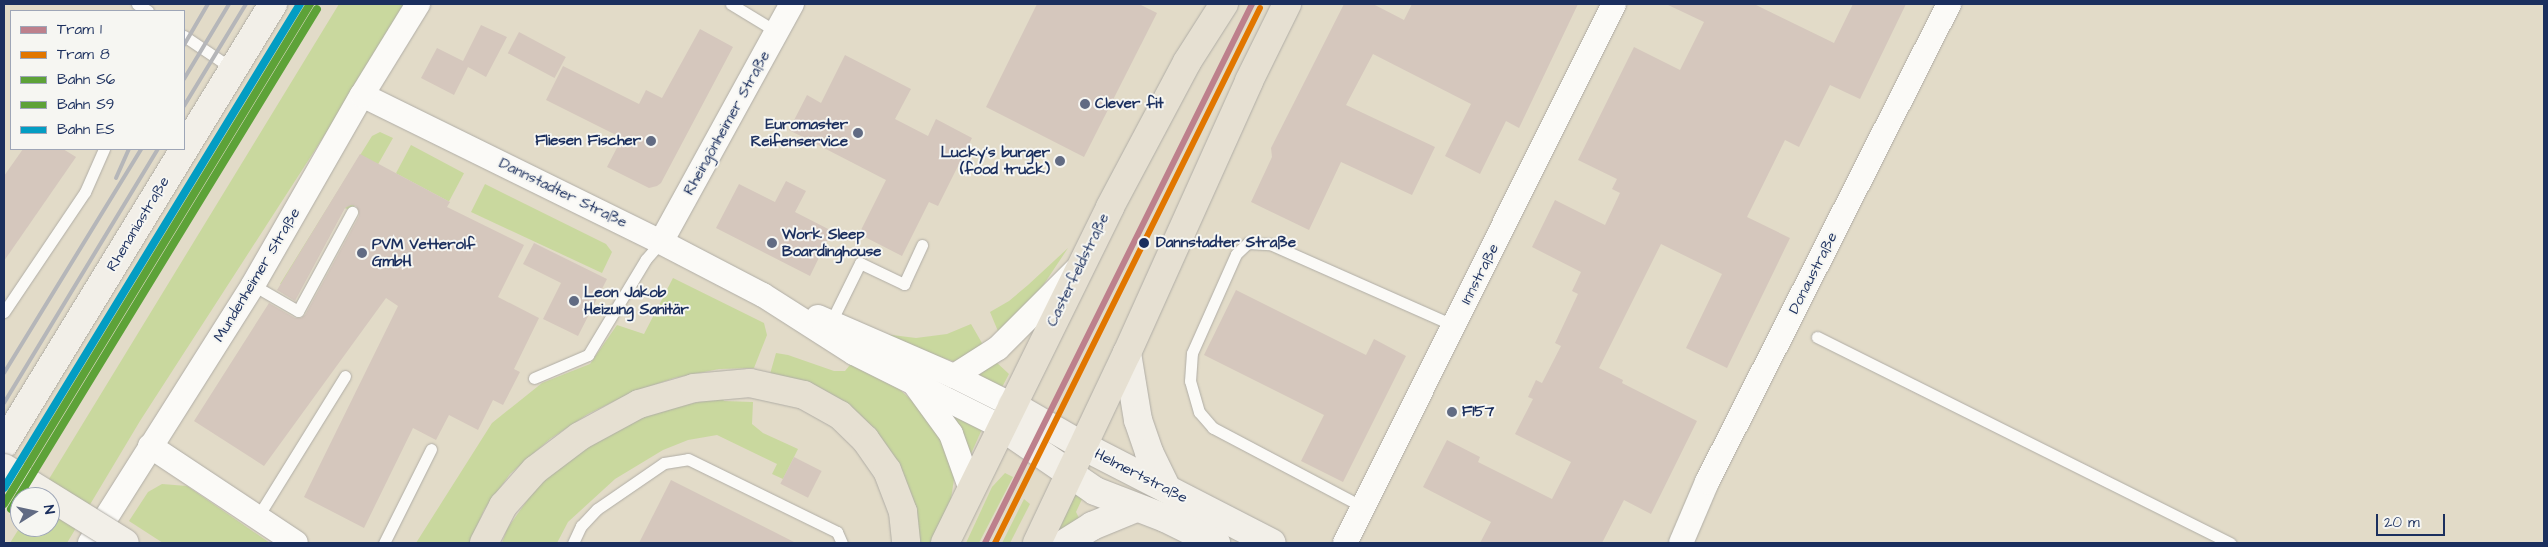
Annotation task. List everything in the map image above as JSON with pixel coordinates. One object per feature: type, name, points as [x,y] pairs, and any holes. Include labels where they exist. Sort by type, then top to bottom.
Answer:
[{"type":"main road","name":"Casterfeldstraße","points":[[945,543],[1079,267],[1187,62],[1224,4]]},
{"type":"main road","points":[[1037,543],[1127,353],[1249,81],[1287,4]]},
{"type":"main road","points":[[484,543],[503,506],[535,470],[580,436],[639,404],[694,388],[758,384],[804,395],[840,416],[865,439],[887,470],[903,512],[906,543]]},
{"type":"street","name":"Rhenaniastraße","points":[[185,148],[273,4]]},
{"type":"street","name":"Mundenheimer Straße","points":[[90,543],[253,285],[362,95],[418,4]]},
{"type":"street","name":"Rheingönheimer Straße","points":[[661,242],[792,4]]},
{"type":"street","name":"Innstraße","points":[[1344,543],[1614,4]]},
{"type":"street","name":"Donaustraße","points":[[1682,543],[1712,473],[1949,4]]},
{"type":"street","name":"Dannstadter Straße","points":[[362,95],[661,242],[828,328],[954,376],[1007,416]]},
{"type":"street","name":"Rhenaniastraße","points":[[4,444],[184,150]]},
{"type":"street","points":[[954,376],[998,348],[1079,267]]},
{"type":"street","name":"Dannstadter Straße","points":[[828,328],[854,353],[913,382],[1007,416]]},
{"type":"street","points":[[1127,353],[1138,420],[1149,452],[1167,489]]},
{"type":"street","points":[[913,382],[951,434],[971,490]]},
{"type":"street","name":"Helmertstraße","points":[[1007,416],[1083,446],[1272,543]]},
{"type":"street","name":"Helmertstraße","points":[[1007,416],[1070,474],[1095,491],[1165,518],[1216,543]]},
{"type":"street","points":[[150,446],[296,543]]},
{"type":"street","points":[[4,468],[125,543]]},
{"type":"street","points":[[1065,543],[1092,526],[1136,508]]},
{"type":"lane","points":[[731,4],[777,32]]},
{"type":"lane","points":[[185,37],[233,70]]},
{"type":"lane","points":[[4,312],[85,192],[104,150]]},
{"type":"lane","points":[[253,285],[298,311],[352,212]]},
{"type":"lane","points":[[534,378],[588,355],[646,259],[661,242]]},
{"type":"lane","points":[[1363,507],[1213,428],[1198,412],[1190,381],[1192,353],[1236,254],[1248,243],[1270,244],[1454,325]]},
{"type":"lane","points":[[828,328],[860,263],[904,284],[922,245]]},
{"type":"lane","points":[[1817,337],[2230,543]]},
{"type":"lane","points":[[257,518],[345,376]]},
{"type":"lane","points":[[384,543],[432,449]]},
{"type":"lane","points":[[573,543],[581,526],[597,509],[664,463],[688,459],[837,532],[842,543]]},
{"type":"green space","points":[[339,4],[405,4],[346,102],[140,421],[67,543],[10,543],[14,537],[60,537],[60,487],[44,487]]},
{"type":"green space","points":[[380,132],[393,138],[352,210],[340,207],[290,288],[280,284],[372,136]]},
{"type":"green space","points":[[411,145],[464,173],[449,201],[396,173]]},
{"type":"green space","points":[[485,184],[606,244],[612,252],[602,273],[471,212]]},
{"type":"green space","points":[[1068,248],[1038,293],[1000,336],[990,312],[1009,301]]},
{"type":"green space","points":[[673,278],[764,323],[767,335],[754,368],[719,369],[674,378],[631,393],[588,414],[550,439],[510,474],[484,510],[470,543],[416,543],[492,423],[542,383],[590,364],[617,325],[644,334]]},
{"type":"green space","points":[[971,324],[986,350],[956,362],[926,353],[884,334],[916,338],[947,334]]},
{"type":"green space","points":[[776,353],[788,355],[834,371],[845,371],[854,360],[889,380],[917,405],[941,434],[955,473],[950,505],[932,543],[917,543],[900,472],[770,374]]},
{"type":"green space","points":[[995,361],[1009,374],[1001,389],[977,377]]},
{"type":"green space","points":[[722,397],[724,401],[753,402],[752,424],[763,433],[798,449],[783,479],[772,474],[777,464],[717,435],[688,440],[663,450],[615,479],[568,522],[557,543],[502,543],[507,529],[533,492],[566,460],[611,433],[656,411]]},
{"type":"green space","points":[[943,408],[983,427],[970,456]]},
{"type":"green space","points":[[1005,473],[1013,477],[979,543],[966,543],[992,487]]},
{"type":"green space","points":[[162,484],[187,486],[270,543],[163,543],[129,521],[148,492]]},
{"type":"green space","points":[[1075,494],[1083,497],[1076,512],[1081,522],[1051,542]]},
{"type":"green space","points":[[1024,499],[1030,504],[1010,543],[1002,543]]},
{"type":"building","points":[[1037,4],[1139,4],[1157,13],[1084,157],[986,107]]},
{"type":"building","points":[[1344,4],[1373,4],[1404,20],[1412,4],[1578,4],[1519,128],[1506,121],[1480,174],[1445,156],[1471,104],[1373,54],[1346,105],[1435,147],[1412,195],[1341,162],[1309,230],[1251,202],[1272,157],[1271,148]]},
{"type":"building","points":[[1666,4],[1754,4],[1834,43],[1853,4],[1906,4],[1860,99],[1830,85],[1799,147],[1785,140],[1747,217],[1790,238],[1727,368],[1686,348],[1722,274],[1661,244],[1599,368],[1623,380],[1622,383],[1697,421],[1651,514],[1624,500],[1602,543],[1480,543],[1491,522],[1423,487],[1447,440],[1480,457],[1478,462],[1552,499],[1571,462],[1515,434],[1533,399],[1528,397],[1536,380],[1542,383],[1561,346],[1555,343],[1578,294],[1572,291],[1581,272],[1532,247],[1555,200],[1605,225],[1620,193],[1612,189],[1617,179],[1578,160],[1634,47],[1680,70],[1704,22]]},
{"type":"building","points":[[481,25],[507,37],[486,77],[468,67],[454,95],[421,78],[437,48],[463,61]]},
{"type":"building","points":[[700,29],[733,47],[661,183],[657,186],[649,188],[607,167],[622,138],[546,100],[563,66],[639,104],[646,90],[662,98]]},
{"type":"building","points":[[519,32],[566,57],[555,78],[508,53]]},
{"type":"building","name":"Euromaster Reifenservice","points":[[845,55],[911,89],[895,119],[928,136],[936,119],[972,138],[938,206],[929,202],[902,256],[859,234],[886,180],[789,130],[807,95],[821,103]]},
{"type":"building","points":[[22,150],[65,150],[76,157],[4,261],[4,176]]},
{"type":"building","points":[[360,154],[450,202],[447,207],[524,245],[498,297],[539,318],[514,369],[520,372],[503,405],[493,400],[478,430],[449,415],[436,440],[413,428],[364,528],[304,497],[398,306],[386,298],[264,466],[194,421],[269,303],[295,318],[301,318],[305,315],[359,216],[356,206],[351,205],[345,208],[295,301],[277,290]]},
{"type":"building","points":[[786,181],[806,191],[795,212],[832,231],[810,276],[716,228],[739,184],[775,202]]},
{"type":"building","name":"Leon Jakob Heizung Sanitär","points":[[534,243],[607,279],[578,336],[543,319],[561,283],[523,264]]},
{"type":"building","points":[[1236,290],[1366,355],[1374,339],[1406,356],[1343,482],[1301,461],[1324,415],[1204,355]]},
{"type":"building","points":[[794,457],[822,471],[808,498],[780,484]]},
{"type":"building","points":[[671,480],[796,543],[639,543]]},
{"type":"railway","points":[[185,43],[208,4]]},
{"type":"railway","points":[[185,77],[229,4]]},
{"type":"railway","points":[[185,104],[246,4]]},
{"type":"railway","points":[[116,178],[129,150]]},
{"type":"railway","points":[[4,373],[140,150]]},
{"type":"railway","points":[[4,403],[157,150]]},
{"type":"tram line","name":"1","points":[[985,543],[1252,4]]},
{"type":"tram line","name":"8","points":[[995,543],[1260,8]]},
{"type":"rail line","name":"ES","points":[[4,488],[300,4]]},
{"type":"rail line","name":"S6","points":[[4,504],[310,4]]},
{"type":"rail line","name":"S9","points":[[24,487],[317,9]]},
{"type":"place","name":"Clever fit","points":[[1085,104]]},
{"type":"place","name":"Euromaster Reifenservice","points":[[858,133]]},
{"type":"place","name":"Fliesen Fischer","points":[[651,141]]},
{"type":"place","name":"Lucky's burger (food truck)","points":[[1060,161]]},
{"type":"place","name":"Work Sleep Boardinghouse","points":[[772,243]]},
{"type":"place","name":"Dannstadter Straße","points":[[1144,243]]},
{"type":"place","name":"PVM Vetterolf GmbH","points":[[362,253]]},
{"type":"place","name":"Leon Jakob Heizung Sanitär","points":[[574,301]]},
{"type":"place","name":"F157","points":[[1452,412]]}]
